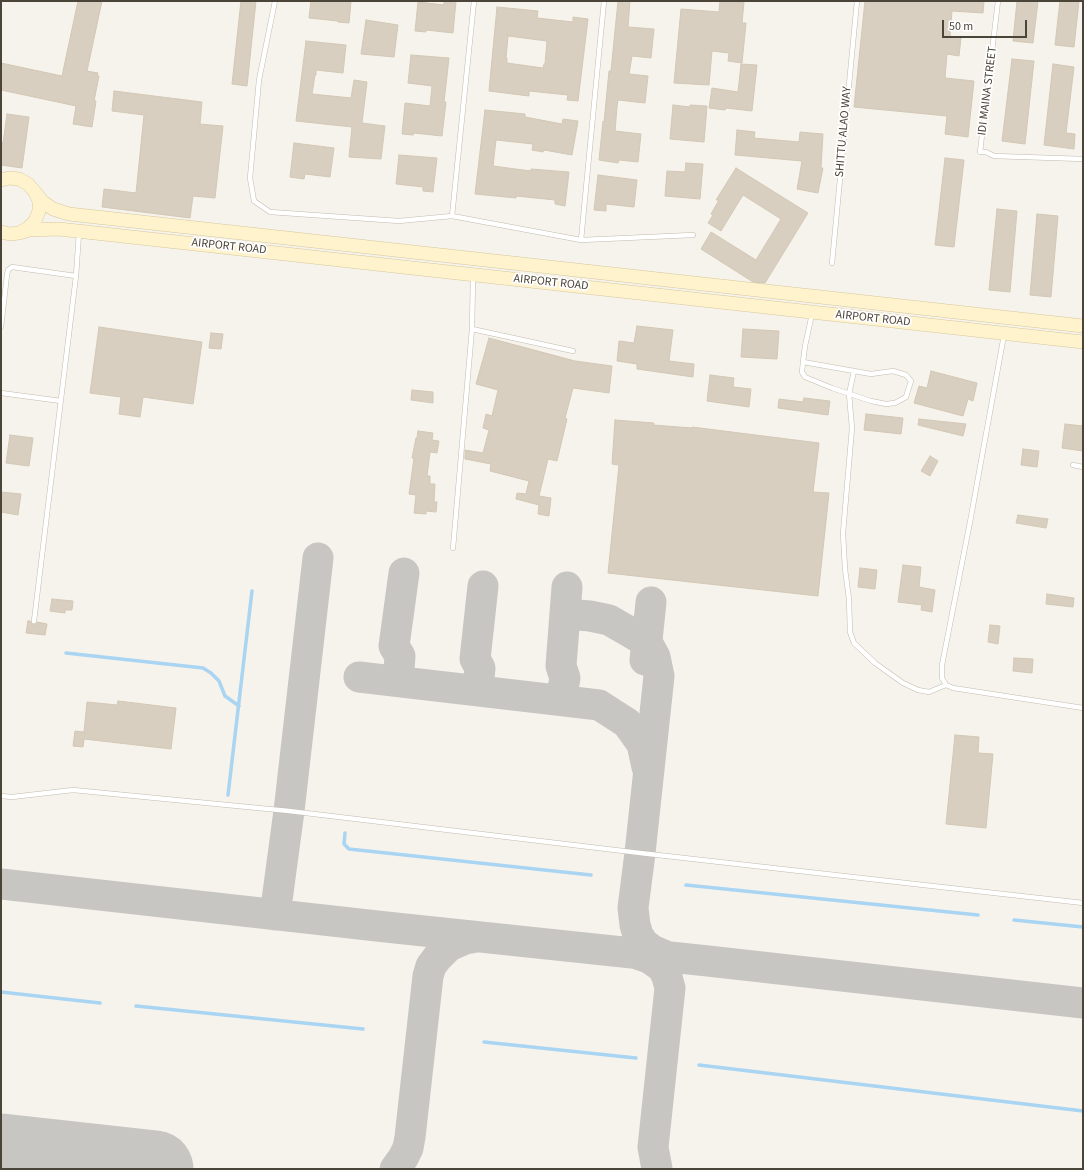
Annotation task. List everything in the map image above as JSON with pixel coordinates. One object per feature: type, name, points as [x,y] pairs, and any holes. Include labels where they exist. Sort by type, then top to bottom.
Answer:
[{"type":"main road","name":"AIRPORT ROAD","points":[[1,180],[9,178],[19,179],[28,184],[43,202],[53,209],[69,214],[1083,326]]},
{"type":"main road","points":[[19,233],[28,228],[35,220],[39,211],[39,201],[35,192]]},
{"type":"main road","name":"AIRPORT ROAD","points":[[1,232],[10,234],[44,229],[79,231],[1083,342]]},
{"type":"lane","points":[[275,1],[259,80],[250,178],[254,201],[270,212],[399,221],[452,216],[581,240],[693,235]]},
{"type":"lane","points":[[452,216],[474,1]]},
{"type":"lane","points":[[581,240],[604,1]]},
{"type":"lane","name":"SHITTU ALAO WAY","points":[[832,263],[857,1]]},
{"type":"lane","name":"IDI MAINA STREET","points":[[998,1],[980,152],[986,152],[994,156],[1083,159]]},
{"type":"lane","points":[[34,621],[76,276],[79,231]]},
{"type":"lane","points":[[1,327],[7,275],[8,270],[12,267],[76,276]]},
{"type":"lane","points":[[453,548],[472,329],[473,274]]},
{"type":"lane","points":[[803,362],[871,374],[893,371],[906,375],[911,382],[906,397],[895,403],[886,404],[849,394],[805,377],[802,372],[803,362],[813,312]]},
{"type":"lane","points":[[472,329],[573,351]]},
{"type":"lane","points":[[1005,333],[942,665],[942,678],[946,685],[953,688],[1083,708]]},
{"type":"lane","points":[[854,371],[849,394],[852,428],[843,533],[845,569],[849,599],[850,632],[854,643],[859,648],[875,663],[902,683],[918,690],[929,692],[946,685]]},
{"type":"lane","points":[[1,393],[61,401]]},
{"type":"lane","points":[[1073,465],[1083,467]]},
{"type":"lane","points":[[1,796],[12,797],[81,790],[289,811],[640,853],[1083,903]]},
{"type":"building","points":[[78,1],[102,1],[87,71],[98,73],[97,76],[99,76],[94,101],[96,101],[92,127],[73,124],[76,106],[1,90],[1,63],[62,76]]},
{"type":"building","points":[[241,1],[256,1],[247,86],[232,84]]},
{"type":"building","points":[[311,1],[351,1],[349,23],[309,18]]},
{"type":"building","points":[[444,1],[456,1],[453,33],[426,30],[426,32],[415,31],[418,2],[444,5]]},
{"type":"building","points":[[618,1],[630,1],[628,27],[654,29],[651,58],[632,56],[629,74],[648,76],[645,103],[618,100],[617,107],[615,131],[641,134],[638,162],[619,160],[618,163],[599,160],[609,71],[611,71]]},
{"type":"building","points":[[720,1],[744,2],[742,23],[746,23],[742,63],[728,61],[729,53],[712,51],[709,85],[674,83],[681,9],[719,12]]},
{"type":"building","points":[[865,1],[984,1],[983,13],[952,11],[950,36],[961,38],[959,56],[947,54],[945,78],[974,81],[968,137],[945,134],[947,116],[854,107]]},
{"type":"building","points":[[1017,1],[1038,1],[1033,43],[1013,41]]},
{"type":"building","points":[[1060,1],[1079,1],[1074,47],[1055,45]]},
{"type":"building","points":[[497,7],[538,11],[537,18],[573,22],[573,17],[588,19],[578,101],[567,100],[568,95],[529,91],[529,96],[489,91]],"holes":[[[508,36],[547,41],[545,64],[543,68],[507,63]]]},
{"type":"building","points":[[366,20],[398,25],[394,57],[361,54]]},
{"type":"building","points":[[306,41],[346,45],[343,73],[316,70],[312,94],[351,98],[354,80],[367,82],[362,123],[385,126],[381,159],[349,157],[352,127],[296,121]]},
{"type":"building","points":[[411,55],[449,58],[442,136],[414,133],[413,135],[402,134],[405,103],[430,106],[432,86],[408,83]]},
{"type":"building","points":[[1012,59],[1034,61],[1025,144],[1002,141]]},
{"type":"building","points":[[741,64],[757,65],[752,111],[709,108],[712,88],[738,92]]},
{"type":"building","points":[[1053,64],[1074,67],[1066,133],[1075,134],[1074,149],[1044,145]]},
{"type":"building","points":[[114,91],[202,102],[200,124],[223,126],[215,198],[193,196],[190,218],[102,207],[104,189],[136,193],[144,115],[112,111]]},
{"type":"building","points":[[673,105],[690,107],[690,105],[707,106],[704,142],[670,139]]},
{"type":"building","points":[[485,110],[525,114],[525,117],[562,124],[563,119],[578,121],[572,155],[544,150],[543,152],[532,150],[533,144],[496,140],[493,166],[531,171],[531,169],[569,172],[565,206],[555,204],[555,200],[475,194]]},
{"type":"building","points":[[7,114],[29,117],[22,168],[1,165],[1,143],[3,143]]},
{"type":"building","points":[[737,130],[755,132],[754,138],[799,142],[800,132],[823,134],[821,168],[823,168],[818,193],[797,189],[802,161],[735,155]]},
{"type":"building","points":[[294,143],[334,148],[330,177],[305,174],[304,179],[290,177]]},
{"type":"building","points":[[399,155],[437,158],[433,192],[423,191],[423,187],[396,184]]},
{"type":"building","points":[[945,158],[964,160],[954,247],[935,245]]},
{"type":"building","points":[[686,163],[703,164],[700,199],[665,196],[667,171],[685,172]]},
{"type":"building","points":[[736,168],[808,213],[765,283],[753,282],[701,249],[711,232],[756,260],[781,219],[743,195],[721,231],[708,223],[719,200],[716,200]]},
{"type":"building","points":[[598,175],[637,180],[634,207],[606,204],[606,211],[594,210]]},
{"type":"building","points":[[997,209],[1017,211],[1010,292],[989,290]]},
{"type":"building","points":[[1037,214],[1058,216],[1051,297],[1030,295]]},
{"type":"building","points":[[637,326],[673,330],[669,361],[694,364],[693,377],[637,369],[637,364],[617,361],[619,341],[634,343]]},
{"type":"building","points":[[99,327],[202,342],[193,404],[143,397],[140,417],[119,414],[121,397],[90,393]]},
{"type":"building","points":[[743,329],[779,331],[777,359],[741,357]]},
{"type":"building","points":[[211,333],[223,334],[221,349],[209,348]]},
{"type":"building","points":[[489,338],[575,361],[612,366],[609,393],[573,388],[565,418],[567,419],[557,461],[548,459],[539,496],[551,498],[549,516],[538,514],[539,505],[516,499],[517,493],[526,494],[529,481],[490,471],[491,464],[465,459],[465,450],[483,453],[489,430],[483,428],[486,414],[492,416],[498,390],[476,384]]},
{"type":"building","points":[[931,371],[977,383],[973,401],[968,399],[963,416],[914,403],[919,386],[927,388]]},
{"type":"building","points":[[710,375],[734,378],[733,387],[751,389],[749,407],[707,401]]},
{"type":"building","points":[[412,390],[433,392],[433,403],[411,400]]},
{"type":"building","points":[[804,398],[830,401],[828,415],[778,408],[779,399],[803,402]]},
{"type":"building","points":[[866,414],[903,418],[901,434],[864,430]]},
{"type":"building","points":[[919,419],[966,424],[963,436],[918,425]]},
{"type":"building","points":[[615,420],[654,423],[653,425],[692,427],[819,443],[813,492],[829,493],[818,596],[608,573],[619,465],[612,464]]},
{"type":"building","points":[[1065,424],[1083,426],[1083,451],[1062,448]]},
{"type":"building","points":[[418,431],[433,433],[432,440],[439,441],[437,453],[430,452],[427,476],[430,476],[430,484],[435,484],[434,502],[437,502],[436,512],[426,511],[426,514],[414,513],[416,495],[409,494],[414,458],[412,458]]},
{"type":"building","points":[[10,435],[33,438],[29,466],[6,463]]},
{"type":"building","points":[[1023,449],[1039,451],[1037,467],[1021,465]]},
{"type":"building","points":[[930,456],[938,461],[930,476],[921,471]]},
{"type":"building","points":[[1,492],[21,494],[18,515],[1,512]]},
{"type":"building","points":[[1018,515],[1048,519],[1046,528],[1016,523]]},
{"type":"building","points":[[903,565],[921,567],[919,587],[935,590],[932,612],[921,610],[922,605],[898,602]]},
{"type":"building","points":[[860,568],[877,570],[875,589],[858,587]]},
{"type":"building","points":[[1047,594],[1074,598],[1073,607],[1046,604]]},
{"type":"building","points":[[52,599],[73,601],[72,610],[65,610],[65,613],[50,611]]},
{"type":"building","points":[[28,621],[30,621],[33,625],[37,622],[47,624],[45,635],[26,633]]},
{"type":"building","points":[[990,625],[1000,626],[998,644],[988,642]]},
{"type":"building","points":[[1014,658],[1033,659],[1032,673],[1013,671]]},
{"type":"building","points":[[118,701],[176,708],[171,749],[84,739],[83,747],[73,746],[75,731],[84,732],[87,702],[117,705]]},
{"type":"building","points":[[955,735],[979,737],[978,753],[993,754],[986,828],[946,824]]},
{"type":"waterway","points":[[228,795],[252,591]]},
{"type":"waterway","points":[[66,653],[203,668],[219,681],[225,696],[239,706]]},
{"type":"waterway","points":[[345,833],[344,844],[349,849],[591,875]]},
{"type":"waterway","points":[[686,885],[978,915]]},
{"type":"waterway","points":[[1014,920],[1083,927]]},
{"type":"waterway","points":[[1,992],[100,1003]]},
{"type":"waterway","points":[[136,1006],[363,1029]]},
{"type":"waterway","points":[[484,1042],[636,1058]]},
{"type":"waterway","points":[[699,1065],[1083,1111]]},
{"type":"taxiway","points":[[275,915],[289,811],[318,558]]},
{"type":"taxiway","points":[[392,681],[399,670],[400,656],[394,646],[404,573]]},
{"type":"taxiway","points":[[471,690],[479,678],[480,668],[475,659],[483,586]]},
{"type":"taxiway","points":[[555,700],[563,689],[565,678],[561,666],[567,587]]},
{"type":"taxiway","points":[[645,660],[651,602]]},
{"type":"taxiway","points":[[565,614],[590,616],[609,620],[647,642],[655,657],[659,676],[633,908],[635,925],[638,935],[643,943],[652,950],[668,957]]},
{"type":"taxiway","points":[[359,677],[599,705],[627,723],[642,744],[647,767]]},
{"type":"taxiway","points":[[1,884],[1083,1003]]},
{"type":"taxiway","points":[[395,1169],[408,1148],[410,1137],[428,976],[431,966],[449,946],[465,939],[477,937]]},
{"type":"taxiway","points":[[637,954],[649,958],[663,968],[670,988],[653,1147],[657,1169]]},
{"type":"runway","points":[[1,1152],[155,1169]]}]
